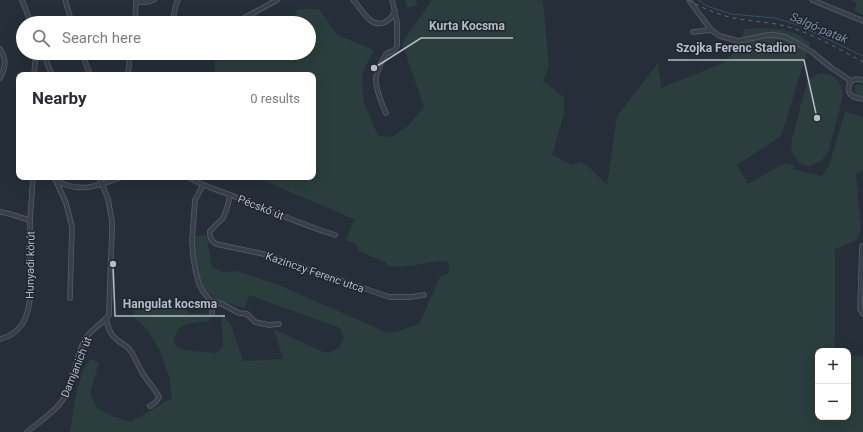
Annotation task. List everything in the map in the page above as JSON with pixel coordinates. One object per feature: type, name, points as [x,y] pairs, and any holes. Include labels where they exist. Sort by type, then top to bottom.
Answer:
[{"type":"street","points":[[22,0],[28,16]]},
{"type":"street","points":[[65,0],[70,16]]},
{"type":"street","points":[[135,16],[136,1],[148,2],[154,0]]},
{"type":"street","points":[[173,16],[178,0]]},
{"type":"street","points":[[248,16],[278,0]]},
{"type":"street","points":[[353,0],[371,21],[375,23],[383,23],[387,21],[397,22]]},
{"type":"street","points":[[386,113],[376,86],[376,79],[386,54],[396,49],[397,22],[392,0]]},
{"type":"street","points":[[689,0],[711,30],[720,36],[738,41],[768,35],[785,37],[812,52],[851,81]]},
{"type":"street","points":[[812,0],[822,2],[863,21]]},
{"type":"street","points":[[387,21],[391,18],[395,10]]},
{"type":"street","points":[[693,32],[711,30]]},
{"type":"street","points":[[0,49],[4,56],[6,65],[0,78]]},
{"type":"street","points":[[34,72],[35,60]]},
{"type":"street","points":[[46,60],[51,72]]},
{"type":"street","points":[[85,60],[89,72]]},
{"type":"street","points":[[128,72],[129,60]]},
{"type":"street","points":[[851,81],[856,79],[863,80]]},
{"type":"street","points":[[851,81],[849,88],[850,94],[854,98],[863,99]]},
{"type":"street","name":"Hunyadi körút","points":[[0,340],[12,335],[20,328],[29,308],[30,220],[33,180]]},
{"type":"street","points":[[101,180],[108,199],[112,226],[110,314],[106,319],[108,328],[112,335],[129,349],[159,397],[156,402],[150,406]]},
{"type":"street","points":[[56,181],[69,186],[88,188],[113,180]]},
{"type":"street","name":"Pécskő út","points":[[194,180],[203,185],[335,235]]},
{"type":"street","points":[[56,181],[66,203],[72,224],[70,298]]},
{"type":"street","points":[[203,185],[195,200],[192,249],[199,284],[205,295],[213,302],[222,304],[239,313],[247,314],[258,324],[279,324]]},
{"type":"street","name":"Kazinczy Ferenc utca","points":[[230,194],[223,218],[210,231],[210,239],[216,244],[268,254],[389,297],[411,297],[424,295]]},
{"type":"street","points":[[0,212],[30,220]]},
{"type":"street","points":[[862,246],[860,309],[863,314]]},
{"type":"street","points":[[212,314],[213,302]]},
{"type":"street","name":"Damjanich út","points":[[27,432],[57,408],[61,403],[71,384],[85,339],[94,328],[106,319]]},
{"type":"shaded area","points":[[405,0],[416,0],[418,5],[407,8]]},
{"type":"shaded area","points":[[432,0],[543,0],[549,67],[543,81],[564,97],[564,114],[552,155],[572,165],[580,162],[589,167],[607,185],[617,116],[658,63],[661,88],[721,64],[741,47],[744,29],[787,31],[800,36],[810,43],[781,136],[737,165],[748,184],[785,163],[794,165],[793,169],[821,176],[829,166],[845,112],[863,117],[863,170],[856,174],[861,229],[857,240],[835,249],[835,348],[815,348],[815,420],[851,420],[851,355],[863,356],[863,432],[70,432],[76,394],[83,370],[90,359],[99,362],[90,394],[97,408],[112,416],[131,422],[172,398],[169,376],[160,351],[147,329],[134,317],[135,308],[145,305],[178,305],[191,314],[210,314],[209,321],[185,325],[178,330],[173,342],[176,346],[183,350],[216,353],[223,346],[221,312],[232,327],[243,361],[283,359],[274,329],[321,351],[330,353],[339,348],[344,337],[340,328],[249,295],[245,308],[217,300],[204,288],[199,276],[195,253],[195,236],[205,235],[212,267],[222,272],[237,271],[276,284],[386,332],[396,332],[418,324],[440,277],[448,273],[449,268],[446,261],[408,266],[388,266],[385,262],[359,251],[356,244],[346,240],[354,219],[263,180],[316,180],[316,72],[215,72],[213,60],[316,60],[316,16],[294,16],[298,9],[319,9],[337,35],[374,50],[362,74],[364,103],[378,136],[392,137],[409,125],[424,107],[402,43]]},
{"type":"shaded area","points":[[851,0],[863,0],[863,15],[854,11],[857,3]]},
{"type":"shaded area","points":[[818,74],[829,74],[833,76],[841,86],[843,96],[828,153],[821,161],[810,166],[799,162],[791,149],[792,139],[807,82],[809,79]]},
{"type":"shaded area","points":[[857,84],[863,85],[863,96],[856,94],[855,86]]},
{"type":"waterway","name":"Salgó-patak","points":[[698,0],[707,6],[731,14],[775,18],[798,25],[863,56]]},
{"type":"railway","points":[[688,0],[706,9],[726,16],[795,29],[825,42],[863,62]]},
{"type":"place","name":"Kurta Kocsma","points":[[374,68]]},
{"type":"place","name":"Szojka Ferenc Stadion","points":[[817,118]]},
{"type":"place","name":"Hangulat kocsma","points":[[113,264]]}]
